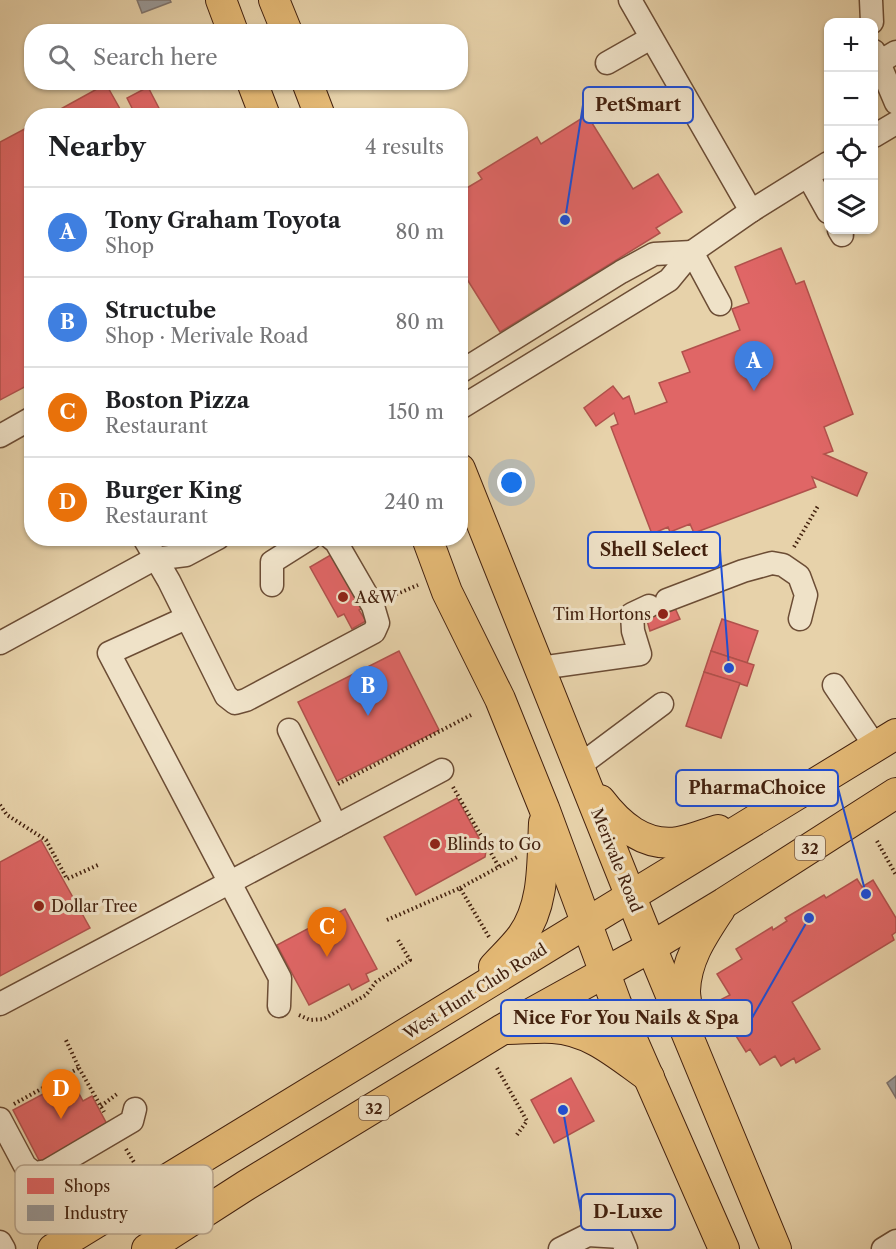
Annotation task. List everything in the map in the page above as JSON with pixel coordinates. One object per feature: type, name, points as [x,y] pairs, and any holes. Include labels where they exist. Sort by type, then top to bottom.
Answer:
[{"type":"main road","points":[[221,0],[230,24]]},
{"type":"main road","points":[[274,0],[284,24]]},
{"type":"main road","points":[[255,90],[262,108]]},
{"type":"main road","points":[[310,90],[317,108]]},
{"type":"main road","name":"Merivale Road","points":[[468,489],[651,947],[777,1249]]},
{"type":"main road","points":[[430,546],[447,592],[500,699],[544,808],[616,1003],[724,1249]]},
{"type":"main road","name":"West Hunt Club Road","points":[[190,1165],[586,921],[886,740]]},
{"type":"main road","points":[[581,772],[623,827],[642,837],[658,841],[677,842],[763,815]]},
{"type":"main road","name":"32","points":[[213,1207],[503,1029],[651,947],[724,903],[896,793]]},
{"type":"main road","points":[[468,995],[522,937],[531,920],[538,901],[542,878],[544,808]]},
{"type":"main road","points":[[696,1055],[685,992],[689,965],[701,938],[724,903]]},
{"type":"main road","points":[[503,1029],[554,1028],[571,1031],[599,1042],[649,1077]]},
{"type":"main road","name":"West Hunt Club Road","points":[[53,1249],[78,1234]]},
{"type":"main road","name":"32","points":[[147,1249],[170,1234]]},
{"type":"street","points":[[630,0],[751,211]]},
{"type":"street","points":[[871,0],[872,18]]},
{"type":"street","points":[[607,63],[651,38]]},
{"type":"street","points":[[882,55],[896,103]]},
{"type":"street","points":[[878,133],[896,123]]},
{"type":"street","points":[[468,403],[669,280],[692,252],[751,211],[824,166]]},
{"type":"street","points":[[808,176],[824,205]]},
{"type":"street","points":[[692,252],[720,304]]},
{"type":"street","points":[[468,367],[654,254],[692,252]]},
{"type":"street","points":[[0,436],[24,422]]},
{"type":"street","points":[[148,546],[169,581],[226,696],[235,703],[246,700],[374,632],[378,623],[373,606],[338,546]]},
{"type":"street","points":[[154,559],[162,546]]},
{"type":"street","points":[[0,643],[154,559],[186,555],[203,546]]},
{"type":"street","points":[[272,585],[272,562],[297,546]]},
{"type":"street","points":[[540,668],[640,654],[633,631],[632,614],[743,571],[772,563],[783,565],[799,576],[806,595],[800,619]]},
{"type":"street","points":[[186,618],[109,653],[280,978],[279,1006]]},
{"type":"street","points":[[834,685],[886,740]]},
{"type":"street","points":[[581,772],[662,704]]},
{"type":"street","points":[[289,730],[336,826]]},
{"type":"street","points":[[0,1004],[442,770]]},
{"type":"street","points":[[57,1165],[132,1121],[135,1109]]},
{"type":"street","points":[[5,1112],[25,1165]]},
{"type":"street","points":[[560,1249],[588,1235],[621,1237],[626,1249]]},
{"type":"street","points":[[882,1249],[896,1241]]},
{"type":"street","points":[[0,1242],[4,1249]]},
{"type":"path","points":[[783,565],[818,506]]},
{"type":"path","points":[[391,597],[418,585]]},
{"type":"path","points":[[312,777],[328,770],[336,785],[471,716]]},
{"type":"path","points":[[442,770],[499,867]]},
{"type":"path","points":[[0,805],[7,815],[46,840],[67,879],[98,865]]},
{"type":"path","points":[[877,841],[896,875]]},
{"type":"path","points":[[387,920],[460,888],[523,854],[524,862]]},
{"type":"path","points":[[460,888],[489,937],[493,932]]},
{"type":"path","points":[[279,1006],[310,1020],[324,1019],[366,995],[375,982],[411,960],[398,939]]},
{"type":"path","points":[[5,1112],[79,1068],[65,1038]]},
{"type":"path","points":[[497,1068],[527,1121],[516,1136]]},
{"type":"path","points":[[101,1106],[123,1090]]},
{"type":"building: Shops","points":[[95,90],[109,90],[120,108],[62,108]]},
{"type":"building: Shops","points":[[142,90],[150,90],[159,108],[132,108],[127,98]]},
{"type":"building: Shops","points":[[587,115],[633,189],[658,174],[682,212],[656,228],[660,233],[500,332],[468,281],[468,187],[482,179],[478,173],[537,137],[541,144]]},
{"type":"building: Shops","points":[[24,129],[24,387],[0,400],[0,142]]},
{"type":"building: Shops","points":[[781,248],[796,284],[804,281],[853,414],[824,427],[833,451],[824,454],[867,473],[857,496],[812,477],[816,487],[694,533],[690,524],[670,532],[668,527],[652,534],[611,427],[618,424],[614,413],[596,426],[584,408],[613,386],[623,399],[629,396],[635,414],[667,402],[659,383],[690,372],[682,352],[740,330],[732,309],[749,303],[735,267]]},
{"type":"building: Shops","name":"A&W","points":[[334,553],[364,607],[359,610],[366,621],[352,629],[344,614],[338,617],[310,567]]},
{"type":"building: Shops","name":"Tim Hortons","points":[[664,592],[680,619],[650,631],[645,600]]},
{"type":"building: Shops","points":[[722,619],[758,631],[747,663],[711,651]]},
{"type":"building: Shops","points":[[399,651],[439,730],[337,781],[298,702]]},
{"type":"building: Shops","points":[[711,651],[754,665],[747,686],[704,672]]},
{"type":"building: Shops","points":[[704,672],[740,683],[721,738],[686,726]]},
{"type":"building: Shops","name":"Blinds to Go","points":[[457,798],[486,851],[485,857],[416,895],[384,837]]},
{"type":"building: Shops","name":"Dollar Tree","points":[[41,840],[90,928],[0,976],[0,862]]},
{"type":"building: Shops","points":[[857,879],[862,887],[873,880],[896,918],[896,932],[892,935],[894,940],[792,1002],[820,1049],[796,1063],[794,1058],[781,1066],[775,1056],[760,1065],[750,1049],[746,1052],[728,1023],[732,1021],[720,1000],[730,995],[717,974],[742,959],[736,949],[772,927],[773,930],[787,921],[785,918],[824,895],[826,898]]},
{"type":"building: Shops","points":[[345,909],[377,969],[366,974],[369,981],[352,990],[349,984],[309,1005],[277,945]]},
{"type":"building: Shops","points":[[571,1078],[594,1121],[554,1143],[531,1100]]},
{"type":"building: Shops","points":[[58,1081],[61,1087],[72,1081],[83,1101],[92,1096],[109,1128],[41,1164],[13,1110],[47,1092],[45,1088]]},
{"type":"building: Industry","points":[[137,0],[170,0],[171,2],[142,13]]},
{"type":"building: Industry","points":[[896,1076],[896,1098],[887,1083]]},
{"type":"place","name":"PetSmart","points":[[565,220]]},
{"type":"place","name":"Tony Graham Toyota","points":[[754,391]]},
{"type":"place","name":"A&W","points":[[343,597]]},
{"type":"place","name":"Tim Hortons","points":[[663,614]]},
{"type":"place","name":"Shell Select","points":[[729,668]]},
{"type":"place","name":"Structube","points":[[368,716]]},
{"type":"place","name":"Blinds to Go","points":[[435,844]]},
{"type":"place","name":"PharmaChoice","points":[[866,894]]},
{"type":"place","name":"Dollar Tree","points":[[39,906]]},
{"type":"place","name":"Nice For You Nails & Spa","points":[[809,918]]},
{"type":"place","name":"Boston Pizza","points":[[327,957]]},
{"type":"place","name":"D-Luxe","points":[[563,1110]]},
{"type":"place","name":"Burger King","points":[[61,1119]]}]
